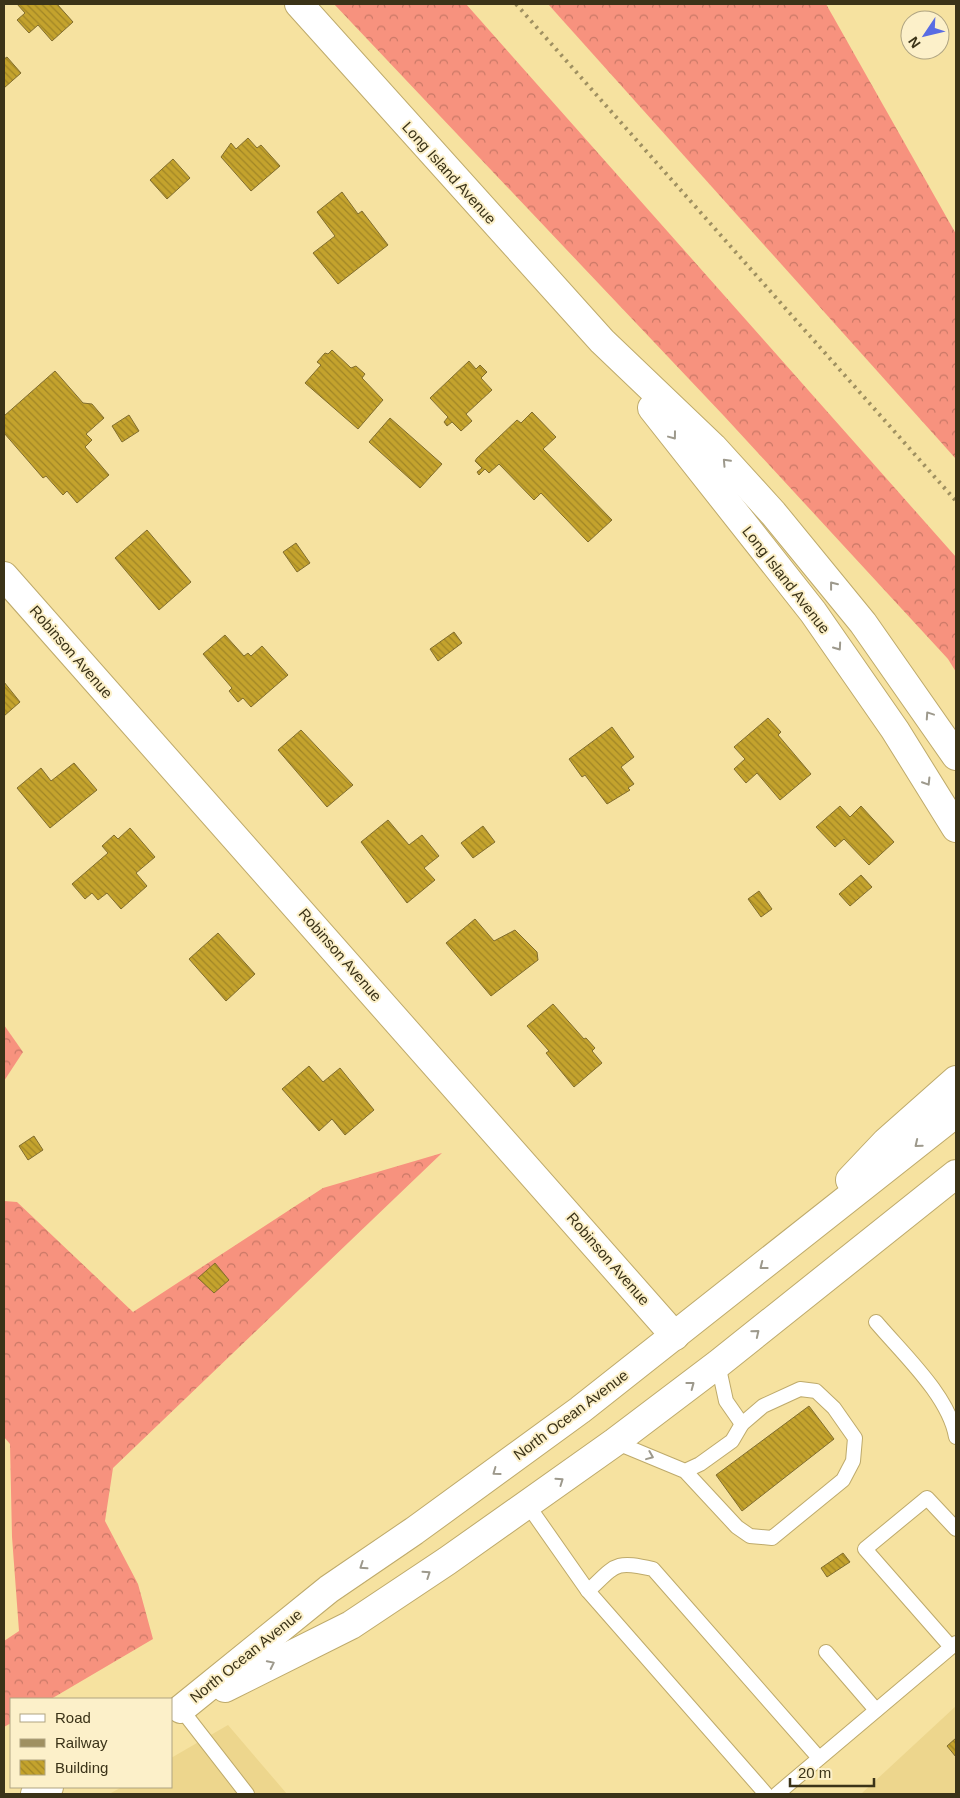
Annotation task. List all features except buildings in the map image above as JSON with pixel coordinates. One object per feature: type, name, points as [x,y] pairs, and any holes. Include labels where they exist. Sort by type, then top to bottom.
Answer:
[{"type":"street","name":"Long Island Avenue","points":[[299,4],[602,341],[713,447],[779,520],[863,623],[956,756]]},
{"type":"street","name":"Long Island Avenue","points":[[602,341],[695,464],[813,612],[895,730],[956,828]]},
{"type":"street","name":"Robinson Avenue","points":[[4,576],[675,1336]]},
{"type":"street","points":[[788,1248],[886,1142],[956,1080]]},
{"type":"street","name":"North Ocean Avenue","points":[[176,1712],[329,1589],[498,1471],[675,1336],[956,1113]]},
{"type":"street","name":"North Ocean Avenue","points":[[176,1712],[351,1625],[527,1504],[615,1442],[718,1364],[956,1174]]},
{"type":"street","points":[[893,1224],[956,1200]]},
{"type":"street","points":[[35,1794],[47,1788]]},
{"type":"lane","points":[[876,1322],[945,1403],[954,1421],[956,1437]]},
{"type":"lane","points":[[718,1364],[726,1401],[742,1424]]},
{"type":"lane","points":[[615,1442],[686,1471],[737,1527],[750,1536],[772,1538],[843,1480],[853,1461],[854,1438],[834,1408],[816,1391],[800,1389],[763,1406],[742,1424],[732,1441],[700,1464],[686,1471]]},
{"type":"lane","points":[[777,1794],[954,1645],[865,1549],[927,1498],[956,1529]]},
{"type":"lane","points":[[527,1504],[588,1591],[766,1794]]},
{"type":"lane","points":[[588,1591],[616,1565],[628,1564],[653,1569],[819,1758]]},
{"type":"lane","points":[[826,1652],[876,1710]]},
{"type":"lane","points":[[176,1712],[247,1794]]},
{"type":"shaded area","points":[[956,1706],[956,1794],[861,1794]]},
{"type":"shaded area","points":[[228,1725],[287,1794],[109,1794],[120,1788],[172,1788],[172,1757]]},
{"type":"green space","points":[[334,4],[466,4],[956,557],[956,672],[948,659],[724,416]]},
{"type":"green space","points":[[548,4],[826,4],[956,234],[956,459]]},
{"type":"green space","points":[[4,1025],[23,1052],[4,1081]]},
{"type":"green space","points":[[442,1153],[113,1468],[105,1521],[138,1584],[153,1639],[53,1698],[10,1698],[10,1724],[4,1727],[4,1641],[19,1631],[12,1537],[10,1444],[4,1437],[4,1201],[17,1202],[133,1312],[323,1188]]},
{"type":"railway","points":[[516,4],[956,501]]}]
